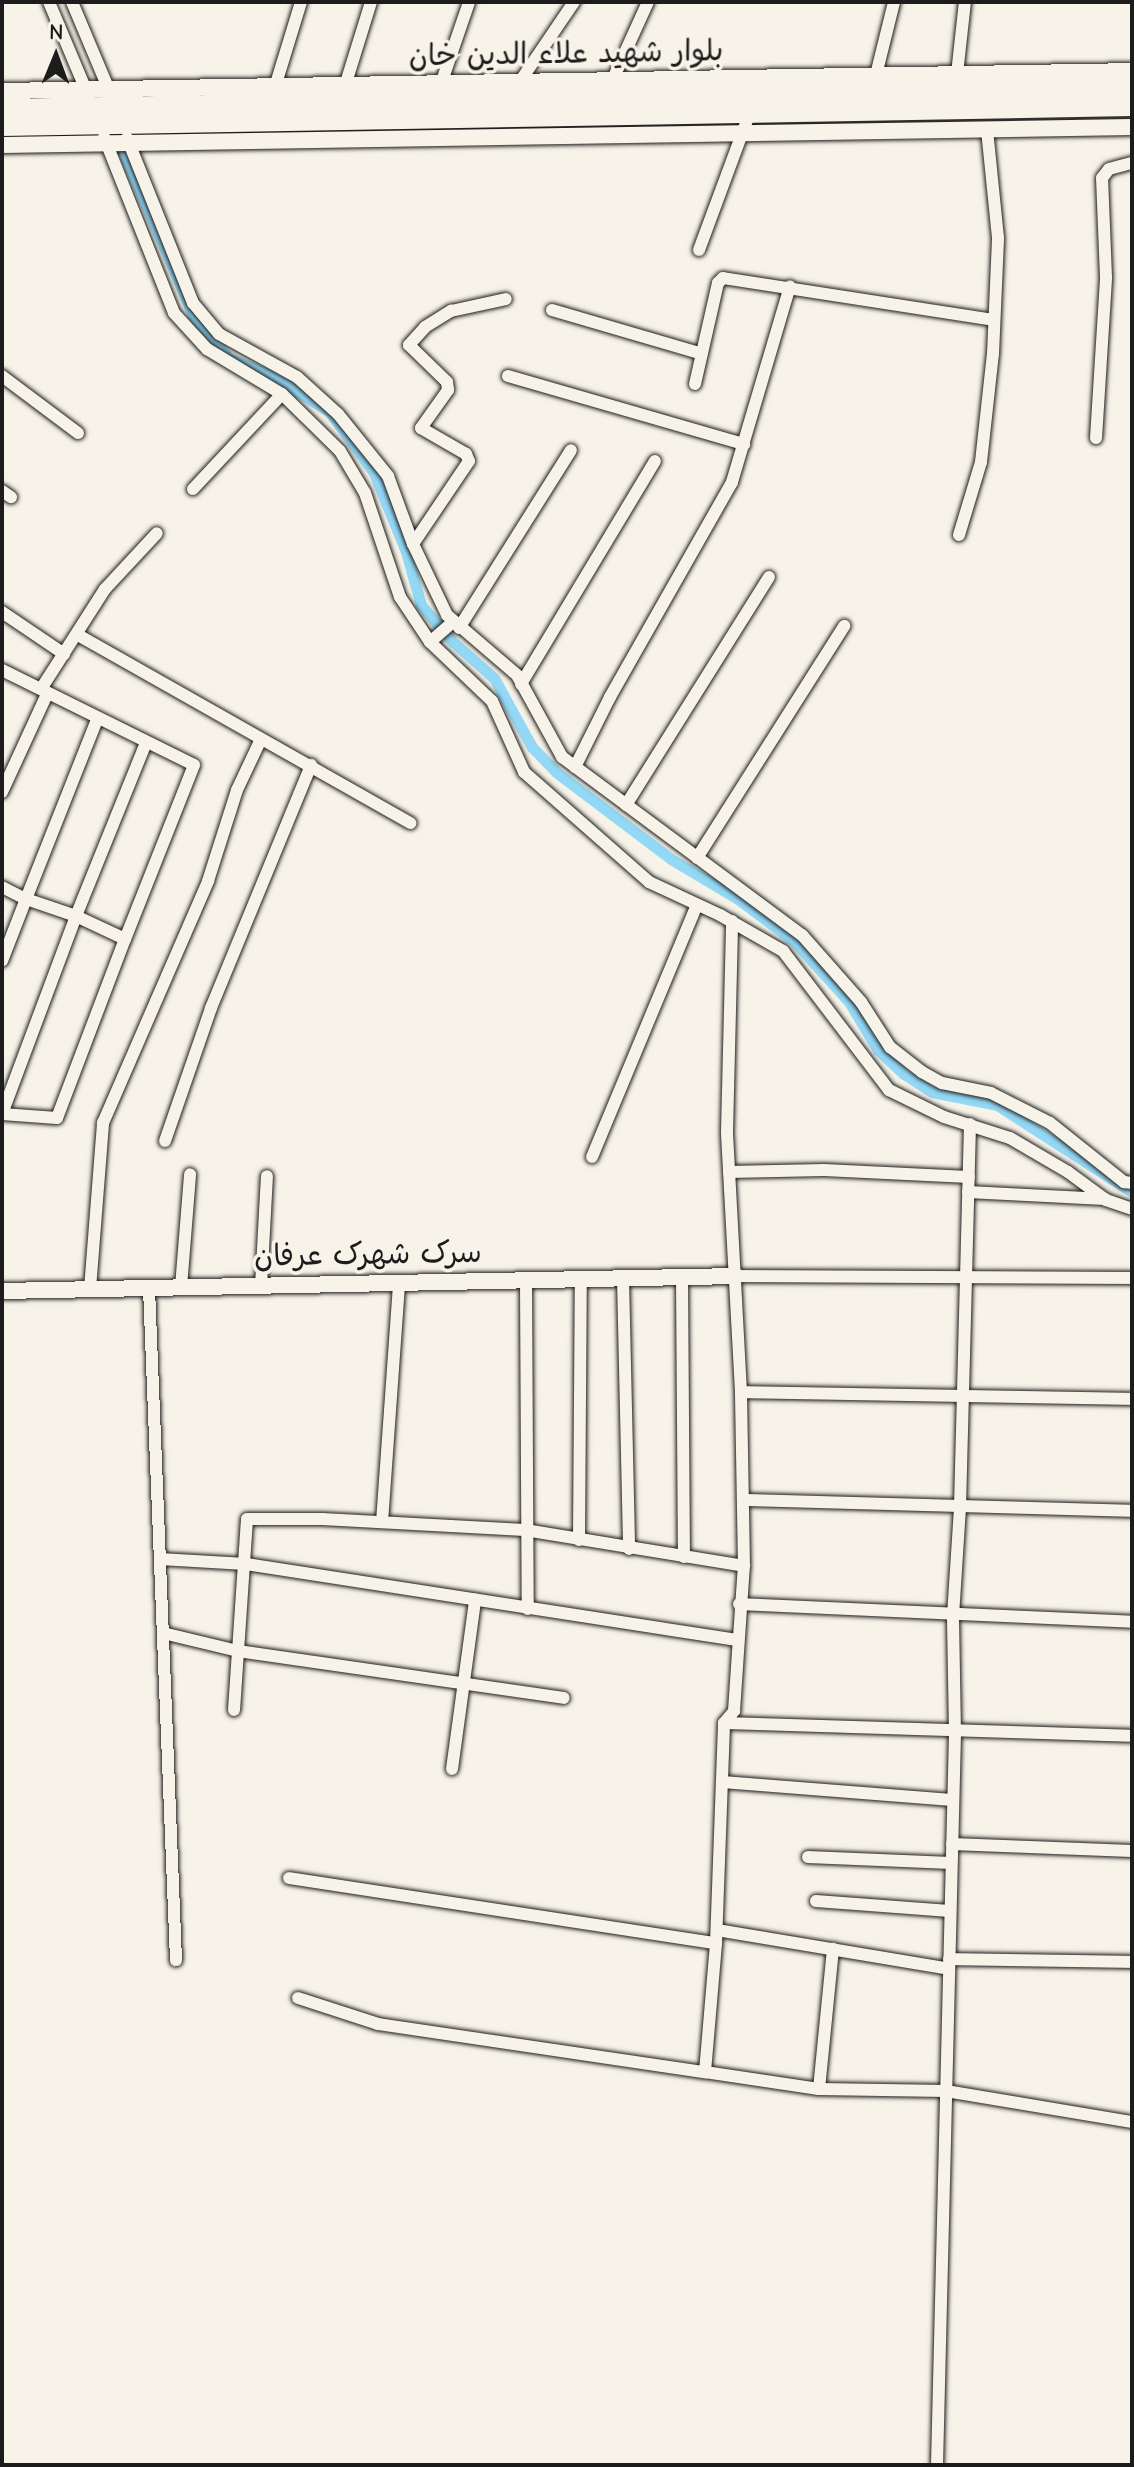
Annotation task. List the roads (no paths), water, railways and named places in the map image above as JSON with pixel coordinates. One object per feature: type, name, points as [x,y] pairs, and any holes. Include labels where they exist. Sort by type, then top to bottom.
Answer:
[{"type":"highway","points":[[2,125],[107,115],[1132,88]]},
{"type":"highway","points":[[2,110],[107,115],[746,122],[1132,105]]},
{"type":"street","points":[[49,2],[107,115],[193,303],[219,334],[297,377],[338,414],[388,476],[413,544],[456,625],[517,675],[562,757],[800,934],[861,1002],[890,1047],[922,1072],[942,1083],[991,1093],[1050,1123],[1124,1182],[1132,1183]]},
{"type":"street","points":[[72,2],[174,313],[207,349],[282,394],[340,451],[365,493],[400,597],[430,642],[492,701],[524,772],[649,882],[732,921],[783,951],[889,1090],[944,1117],[1010,1138],[1068,1172],[1106,1200]]},
{"type":"street","points":[[275,87],[301,2]]},
{"type":"street","points":[[345,86],[371,2]]},
{"type":"street","points":[[441,84],[469,2]]},
{"type":"street","points":[[519,83],[574,2]]},
{"type":"street","points":[[612,81],[648,2]]},
{"type":"street","points":[[876,75],[894,2]]},
{"type":"street","points":[[957,74],[965,2]]},
{"type":"street","name":"بلوار شهید علاء الدین خان","points":[[2,145],[107,115],[275,87],[1132,71]]},
{"type":"street","name":"بلوار شهید علاء الدین خان","points":[[2,91],[107,115]]},
{"type":"street","points":[[699,250],[746,122],[987,129],[1132,127]]},
{"type":"street","points":[[959,535],[981,462],[994,320],[998,238],[987,129]]},
{"type":"street","points":[[1096,438],[1106,277],[1102,178],[1109,169],[1132,163]]},
{"type":"street","points":[[695,384],[720,280],[732,277],[994,320]]},
{"type":"street","points":[[575,767],[610,697],[732,482],[790,286]]},
{"type":"street","points":[[413,544],[469,461],[466,454],[421,428],[448,390],[447,382],[409,345],[425,327],[451,311],[506,299]]},
{"type":"street","points":[[552,310],[702,354]]},
{"type":"street","points":[[2,376],[78,433]]},
{"type":"street","points":[[508,376],[744,444]]},
{"type":"street","points":[[193,489],[282,394]]},
{"type":"street","points":[[430,642],[456,625],[571,450]]},
{"type":"street","points":[[521,684],[655,461]]},
{"type":"street","points":[[2,792],[44,692],[64,654],[105,589],[157,533]]},
{"type":"street","points":[[626,805],[769,577]]},
{"type":"street","points":[[2,612],[64,654]]},
{"type":"street","points":[[697,858],[844,626]]},
{"type":"street","points":[[78,635],[410,823]]},
{"type":"street","points":[[2,670],[97,720],[194,765],[57,1118],[2,1114],[76,916],[146,743]]},
{"type":"street","points":[[2,961],[97,720]]},
{"type":"street","points":[[90,1289],[103,1123],[208,881],[237,790],[261,739]]},
{"type":"street","points":[[165,1141],[211,1008],[311,765]]},
{"type":"street","points":[[2,887],[125,939]]},
{"type":"street","points":[[592,1157],[697,905]]},
{"type":"street","points":[[705,2072],[716,1937],[724,1723],[734,1711],[744,1566],[741,1392],[729,1172],[732,921]]},
{"type":"street","points":[[783,951],[800,934]]},
{"type":"street","points":[[937,2465],[955,1733],[953,1616],[960,1507],[970,1124]]},
{"type":"street","points":[[729,1172],[824,1170],[969,1177]]},
{"type":"street","points":[[181,1287],[190,1174]]},
{"type":"street","points":[[261,1286],[267,1176]]},
{"type":"street","points":[[968,1192],[1106,1200],[1132,1209]]},
{"type":"street","points":[[736,1276],[1132,1278]]},
{"type":"street","name":"سرک شهرک عرفان","points":[[2,1291],[736,1276]]},
{"type":"street","points":[[682,1277],[684,1557]]},
{"type":"street","points":[[623,1278],[629,1549]]},
{"type":"street","points":[[579,1540],[581,1279]]},
{"type":"street","points":[[526,1280],[525,1530],[528,1609]]},
{"type":"street","points":[[382,1522],[399,1283]]},
{"type":"street","points":[[149,1288],[176,1960]]},
{"type":"street","points":[[741,1392],[1132,1399]]},
{"type":"street","points":[[744,1500],[1132,1511]]},
{"type":"street","points":[[234,1710],[247,1519],[525,1530],[744,1566]]},
{"type":"street","points":[[160,1559],[246,1564],[737,1640]]},
{"type":"street","points":[[452,1769],[475,1600]]},
{"type":"street","points":[[739,1604],[1132,1622]]},
{"type":"street","points":[[163,1633],[238,1651],[564,1698]]},
{"type":"street","points":[[724,1723],[955,1733],[1132,1736]]},
{"type":"street","points":[[722,1782],[952,1800]]},
{"type":"street","points":[[952,1844],[1132,1851]]},
{"type":"street","points":[[808,1857],[951,1863]]},
{"type":"street","points":[[289,1878],[716,1937],[949,1964],[1132,1962]]},
{"type":"street","points":[[816,1901],[950,1911]]},
{"type":"street","points":[[819,2089],[833,1949]]},
{"type":"street","points":[[298,1998],[378,2024],[819,2089],[946,2091],[1132,2122]]},
{"type":"waterway","points":[[117,137],[195,320],[229,358],[270,375],[329,411],[374,473],[406,552],[421,605],[451,640],[494,678],[532,747],[556,772],[671,859],[738,899],[795,942],[849,1002],[878,1050],[904,1074],[932,1092],[997,1105],[1132,1192]]}]
